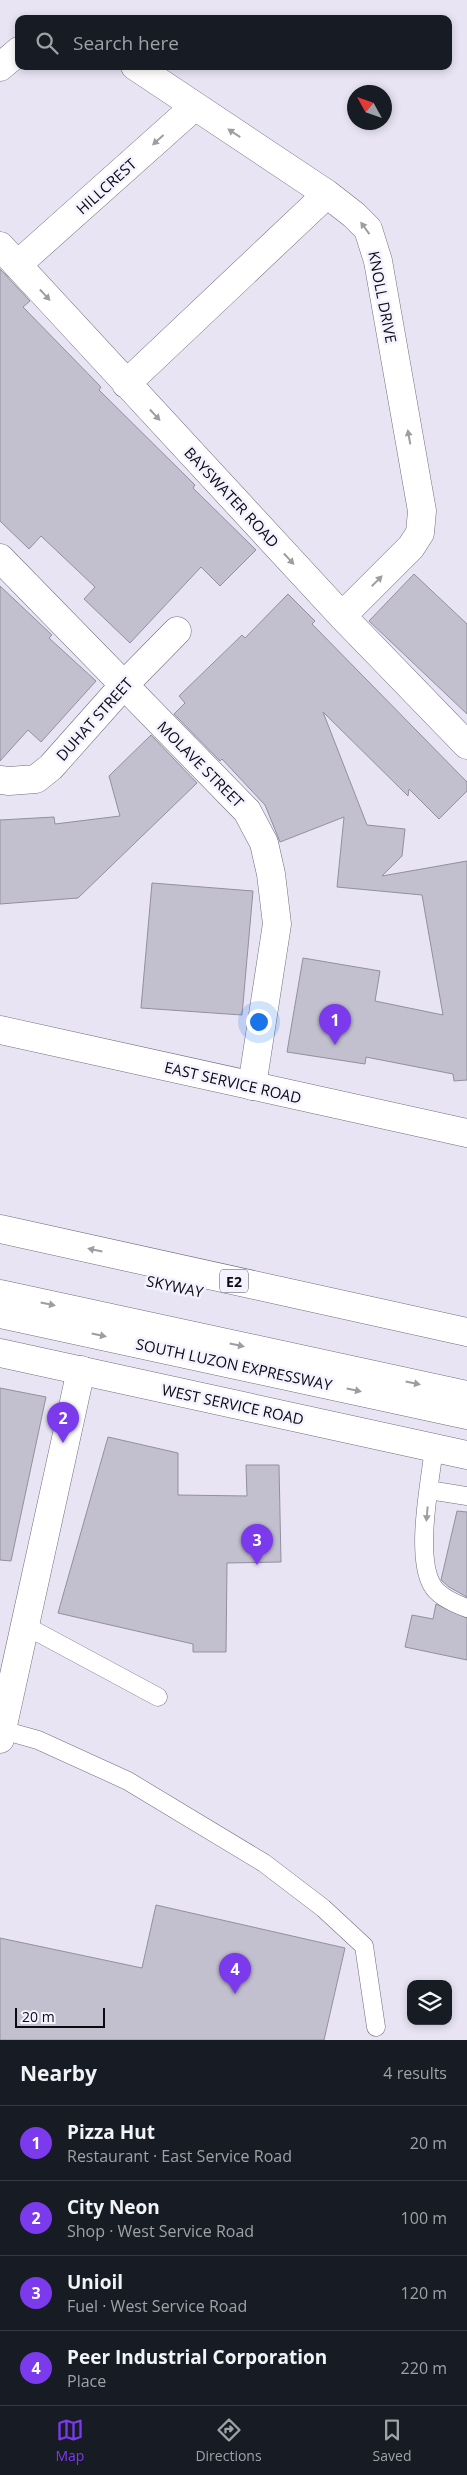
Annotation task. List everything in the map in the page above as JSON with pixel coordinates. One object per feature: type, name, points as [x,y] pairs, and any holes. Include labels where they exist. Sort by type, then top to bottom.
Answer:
[{"type":"main road","points":[[0,67],[15,54]]},
{"type":"main road","name":"KNOLL DRIVE","points":[[140,70],[194,108],[326,194],[368,229],[378,261],[422,511],[420,533],[411,548],[342,616]]},
{"type":"main road","name":"HILLCREST","points":[[9,256],[194,108]]},
{"type":"main road","points":[[126,384],[326,194]]},
{"type":"main road","name":"BAYSWATER ROAD","points":[[9,256],[342,616],[467,746]]},
{"type":"main road","name":"MOLAVE STREET","points":[[0,558],[247,811],[264,842],[271,874],[276,924],[252,1086]]},
{"type":"main road","name":"DUHAT STREET","points":[[0,780],[36,779],[51,767],[177,631]]},
{"type":"main road","name":"EAST SERVICE ROAD","points":[[0,1030],[467,1133]]},
{"type":"main road","name":"E2","points":[[0,1229],[467,1332]]},
{"type":"main road","name":"SKYWAY","points":[[0,1248],[467,1349]]},
{"type":"main road","points":[[0,1294],[467,1395]]},
{"type":"main road","name":"SOUTH LUZON EXPRESSWAY","points":[[0,1314],[467,1414]]},
{"type":"main road","name":"WEST SERVICE ROAD","points":[[0,1353],[467,1455]]},
{"type":"main road","points":[[1,1735],[81,1370]]},
{"type":"lane","points":[[434,1448],[424,1567],[433,1587],[445,1598],[467,1608]]},
{"type":"lane","points":[[429,1490],[467,1496]]},
{"type":"lane","points":[[26,1626],[158,1697]]},
{"type":"lane","points":[[1,1735],[38,1740],[128,1781],[264,1863],[323,1908],[364,1946],[376,2027]]},
{"type":"building","points":[[0,269],[30,301],[23,307],[101,387],[99,390],[195,485],[193,488],[256,550],[220,586],[201,567],[130,643],[84,599],[95,587],[41,536],[29,549],[0,521]]},
{"type":"building","points":[[414,574],[467,624],[467,714],[369,621]]},
{"type":"building","points":[[0,586],[52,635],[49,638],[96,681],[41,742],[28,730],[0,761]]},
{"type":"building","points":[[288,594],[315,621],[312,624],[467,782],[467,791],[439,819],[409,789],[408,796],[323,712],[367,825],[405,829],[402,856],[382,876],[467,861],[467,1080],[454,1081],[453,1074],[366,1057],[365,1064],[287,1052],[303,958],[380,971],[375,1001],[443,1015],[422,895],[337,887],[344,817],[280,842],[265,805],[222,759],[220,761],[174,714],[185,703],[179,696],[242,635],[245,638]]},
{"type":"building","points":[[151,735],[197,783],[78,898],[0,904],[0,820],[54,817],[55,824],[120,816],[109,776]]},
{"type":"building","points":[[152,883],[253,891],[242,1015],[141,1008]]},
{"type":"building","points":[[0,1388],[46,1397],[11,1561],[0,1560]]},
{"type":"building","points":[[108,1437],[178,1453],[178,1495],[247,1496],[246,1465],[279,1465],[281,1562],[227,1563],[226,1652],[193,1652],[193,1644],[58,1613]]},
{"type":"building","points":[[457,1511],[467,1512],[467,1597],[441,1580]]},
{"type":"building","points":[[436,1604],[467,1618],[467,1660],[405,1647],[412,1615],[433,1619]]},
{"type":"building","points":[[156,1905],[345,1948],[324,2040],[0,2040],[0,1938],[142,1968]]},
{"type":"place","name":"Pizza Hut","points":[[335,1045]]},
{"type":"place","name":"City Neon","points":[[63,1443]]},
{"type":"place","name":"Unioil","points":[[257,1565]]},
{"type":"place","name":"Peer Industrial Corporation","points":[[235,1994]]}]
